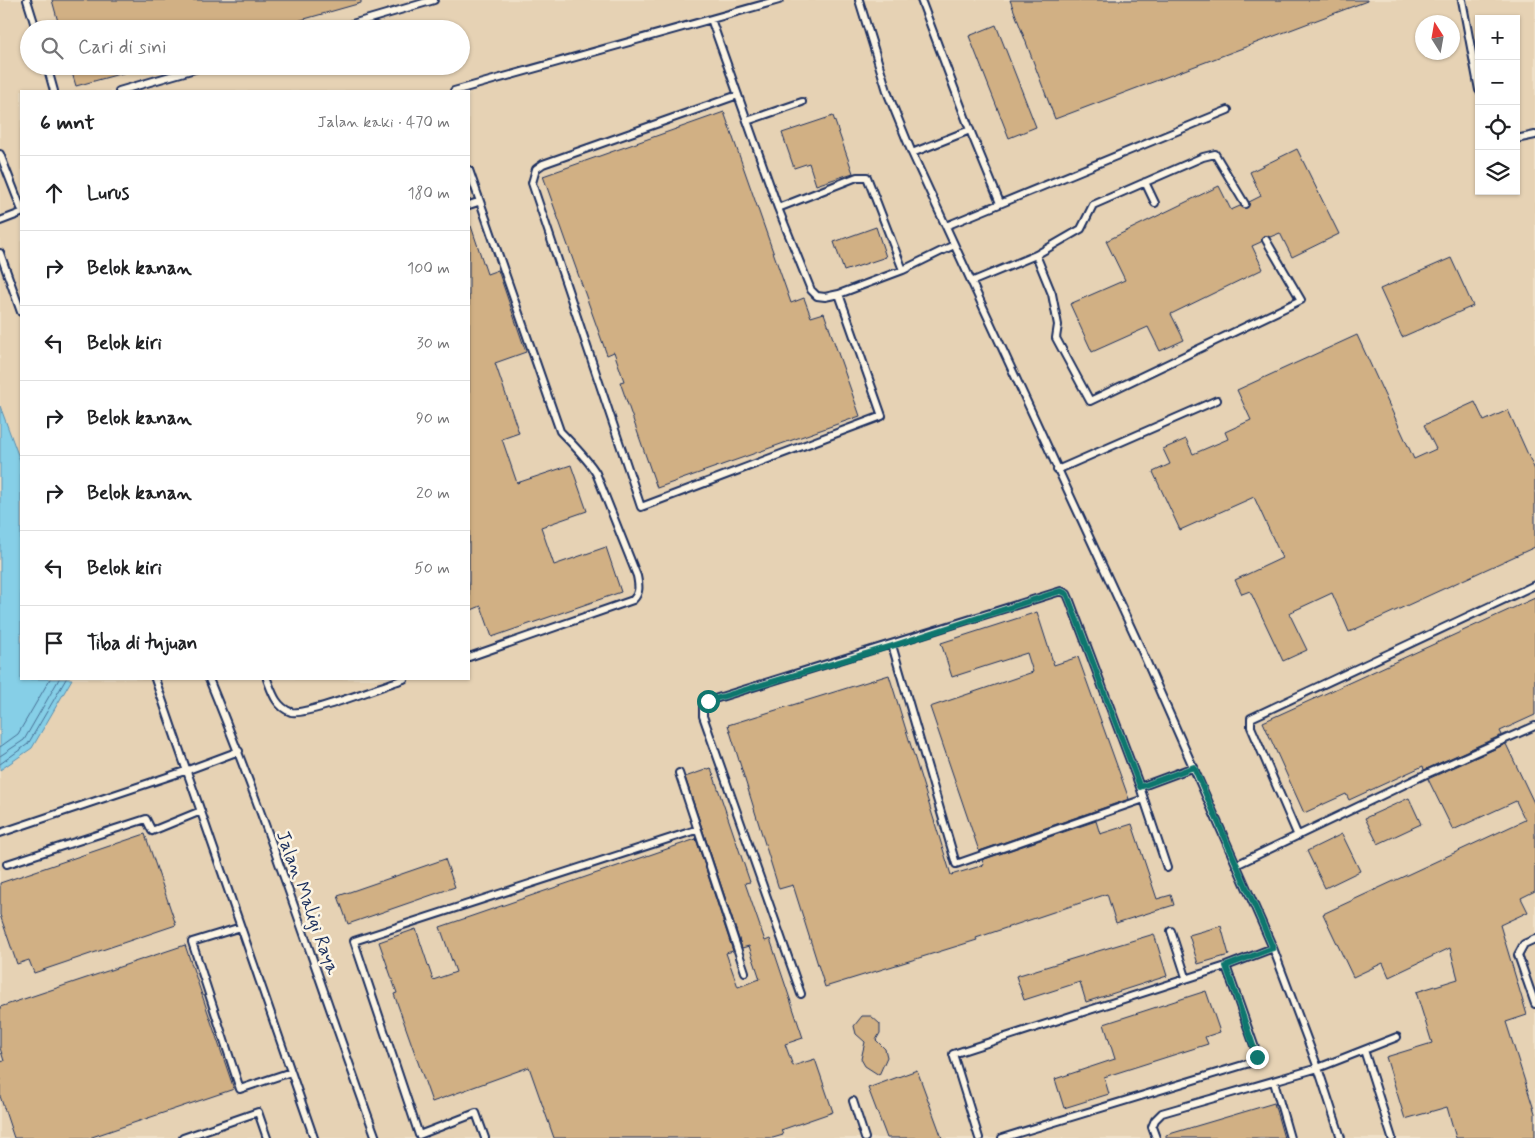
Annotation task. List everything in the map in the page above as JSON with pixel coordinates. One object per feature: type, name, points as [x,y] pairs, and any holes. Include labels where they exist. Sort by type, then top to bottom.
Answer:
[{"type":"lane","points":[[27,0],[33,20]]},
{"type":"lane","points":[[366,20],[434,0]]},
{"type":"lane","points":[[458,90],[779,0]]},
{"type":"lane","points":[[859,0],[888,94],[912,153],[1194,767],[1273,948],[1318,1068],[1341,1138]]},
{"type":"lane","points":[[921,0],[1000,203]]},
{"type":"lane","points":[[1462,0],[1475,69]]},
{"type":"lane","points":[[711,19],[778,208],[811,290],[817,296],[825,297],[839,294],[904,270],[954,245]]},
{"type":"lane","points":[[50,75],[54,90]]},
{"type":"lane","points":[[122,90],[174,75]]},
{"type":"lane","points":[[738,95],[543,164],[533,175],[532,182],[641,507],[882,416],[839,294]]},
{"type":"lane","points":[[747,121],[802,102]]},
{"type":"lane","points":[[946,226],[1228,110]]},
{"type":"lane","points":[[912,153],[970,130]]},
{"type":"lane","points":[[1520,138],[1535,135]]},
{"type":"lane","points":[[0,154],[20,205]]},
{"type":"lane","points":[[971,282],[1036,255],[1080,229],[1093,205],[1144,182],[1215,154],[1245,204]]},
{"type":"lane","points":[[470,174],[478,202],[560,431],[580,455],[588,460],[596,473],[637,576],[639,587],[637,596],[633,600],[470,657]]},
{"type":"lane","points":[[778,208],[857,176],[866,177],[904,270]]},
{"type":"lane","points":[[1144,182],[1155,204]]},
{"type":"lane","points":[[470,205],[478,202]]},
{"type":"lane","points":[[0,221],[20,213]]},
{"type":"lane","points":[[1036,255],[1052,294],[1058,326],[1056,338],[1090,401],[1301,300],[1266,240]]},
{"type":"lane","points":[[0,253],[20,309]]},
{"type":"lane","points":[[1057,470],[1217,400]]},
{"type":"lane","points":[[1298,836],[1251,727],[1251,718],[1535,585]]},
{"type":"lane","points":[[801,994],[703,716],[703,704],[708,701],[892,646],[1061,591],[1067,594],[1140,787],[1167,868]]},
{"type":"lane","points":[[892,646],[956,864],[1144,799]]},
{"type":"lane","points":[[154,680],[188,770],[314,1138]]},
{"type":"lane","name":"Jalan Maligi Raya","points":[[209,680],[239,751],[376,1138]]},
{"type":"lane","points":[[267,680],[275,699],[282,707],[300,713],[401,680]]},
{"type":"lane","points":[[1236,865],[1422,776],[1535,726]]},
{"type":"lane","points":[[0,833],[239,751]]},
{"type":"lane","points":[[1140,787],[1194,767]]},
{"type":"lane","points":[[679,774],[696,830],[745,972]]},
{"type":"lane","points":[[7,864],[146,819],[152,831],[201,812]]},
{"type":"lane","points":[[484,1138],[476,1113],[420,1137],[354,941],[696,830]]},
{"type":"lane","points":[[241,927],[192,942],[240,1089],[292,1072]]},
{"type":"lane","points":[[1171,931],[1186,977]]},
{"type":"lane","points":[[1535,939],[1524,944],[1518,955],[1535,1004]]},
{"type":"lane","points":[[979,1138],[953,1054],[1186,977],[1226,966],[1273,948]]},
{"type":"lane","points":[[1002,1138],[1253,1062],[1257,1057],[1256,1050],[1226,966]]},
{"type":"lane","points":[[1156,1138],[1152,1127],[1155,1120],[1162,1113],[1318,1068],[1398,1036]]},
{"type":"lane","points":[[1364,1050],[1392,1138]]},
{"type":"lane","points":[[1274,1082],[1290,1138]]},
{"type":"lane","points":[[853,1101],[865,1138]]},
{"type":"lane","points":[[182,1138],[258,1112],[267,1138]]},
{"type":"shaded area","points":[[0,0],[1535,0],[1535,1138],[0,1138]]},
{"type":"water","points":[[0,406],[20,460],[20,680],[71,680],[32,748],[0,770]]},
{"type":"building","points":[[52,0],[361,0],[361,3],[301,20],[58,20]]},
{"type":"building","points":[[1010,0],[1367,0],[1367,1],[1055,119]]},
{"type":"building","points":[[996,25],[1036,127],[1009,138],[969,36]]},
{"type":"building","points":[[73,75],[116,75],[76,86]]},
{"type":"building","points":[[724,112],[791,303],[804,298],[811,317],[824,313],[860,416],[657,488],[620,382],[624,381],[614,352],[607,355],[543,176]]},
{"type":"building","points":[[833,116],[853,173],[816,185],[809,163],[794,168],[782,133]]},
{"type":"building","points":[[1297,149],[1339,234],[1292,257],[1280,233],[1270,237],[1264,235],[1261,242],[1252,246],[1263,269],[1171,314],[1184,340],[1160,351],[1148,327],[1092,352],[1070,304],[1125,280],[1106,241],[1219,186],[1231,210],[1240,206],[1247,208],[1249,202],[1261,196],[1250,172]]},
{"type":"building","points":[[470,226],[487,274],[498,270],[526,352],[495,363],[519,433],[502,439],[517,483],[571,465],[587,511],[541,527],[554,565],[606,547],[621,592],[492,637],[481,606],[470,611]]},
{"type":"building","points":[[876,227],[886,257],[844,271],[834,242]]},
{"type":"building","points":[[1451,258],[1473,306],[1402,337],[1380,289]]},
{"type":"building","points":[[1357,335],[1414,459],[1436,449],[1424,425],[1475,402],[1484,421],[1508,410],[1535,470],[1535,547],[1349,632],[1332,593],[1289,613],[1307,650],[1283,661],[1250,591],[1242,594],[1235,580],[1282,558],[1254,497],[1180,530],[1153,472],[1170,464],[1163,449],[1186,439],[1193,454],[1228,439],[1225,432],[1251,420],[1237,390]]},
{"type":"building","points":[[1535,598],[1535,715],[1500,731],[1502,735],[1424,770],[1423,766],[1349,800],[1346,794],[1304,813],[1263,722]]},
{"type":"building","points":[[1037,612],[1054,665],[1078,657],[1129,799],[979,851],[930,707],[1033,672],[1027,653],[952,677],[941,643]]},
{"type":"building","points":[[889,675],[951,875],[984,865],[982,860],[1096,821],[1100,834],[1132,824],[1157,899],[1171,895],[1174,905],[1116,923],[1107,894],[976,938],[977,940],[825,987],[793,885],[779,889],[728,725]]},
{"type":"building","points":[[1506,744],[1535,805],[1535,891],[1521,898],[1528,912],[1500,925],[1527,1015],[1506,1022],[1535,1113],[1535,1138],[1456,1138],[1447,1107],[1405,1119],[1386,1057],[1432,1043],[1416,992],[1458,979],[1450,948],[1389,977],[1383,963],[1353,977],[1323,914],[1525,820],[1516,801],[1453,830],[1428,779]]},
{"type":"building","points":[[711,768],[750,882],[745,883],[765,941],[770,939],[803,1038],[785,1044],[793,1066],[815,1059],[833,1112],[781,1130],[783,1135],[773,1138],[554,1138],[529,1067],[432,1102],[394,994],[397,993],[379,942],[416,929],[433,980],[456,972],[440,927],[696,839],[733,951],[726,953],[738,987],[760,979],[749,946],[742,948],[685,777]]},
{"type":"building","points":[[1409,798],[1421,824],[1378,844],[1365,818]]},
{"type":"building","points":[[145,834],[176,925],[34,973],[29,960],[17,964],[0,915],[0,883]]},
{"type":"building","points":[[1342,834],[1360,871],[1325,888],[1307,851]]},
{"type":"building","points":[[445,859],[455,887],[348,924],[338,896]]},
{"type":"building","points":[[1221,926],[1229,955],[1198,964],[1189,935]]},
{"type":"building","points":[[1154,934],[1167,976],[1086,1002],[1080,982],[1024,1000],[1016,976]]},
{"type":"building","points":[[185,945],[234,1089],[89,1138],[14,1138],[0,1096],[0,1062],[4,1061],[0,1048],[0,1007]]},
{"type":"building","points":[[1206,991],[1220,1032],[1205,1037],[1208,1044],[1104,1077],[1109,1094],[1064,1108],[1055,1079],[1115,1059],[1104,1024]]},
{"type":"building","points":[[862,1016],[871,1016],[880,1024],[880,1033],[876,1040],[885,1049],[887,1057],[879,1075],[865,1066],[861,1059],[865,1042],[856,1034],[854,1026]]},
{"type":"building","points":[[917,1070],[942,1138],[887,1138],[868,1088]]},
{"type":"building","points":[[1274,1103],[1284,1138],[1166,1138],[1166,1135]]},
{"type":"route","points":[[708,701],[892,646],[1054,593],[1061,591],[1067,594],[1140,787],[1194,767],[1273,948],[1226,966],[1257,1057]]}]
